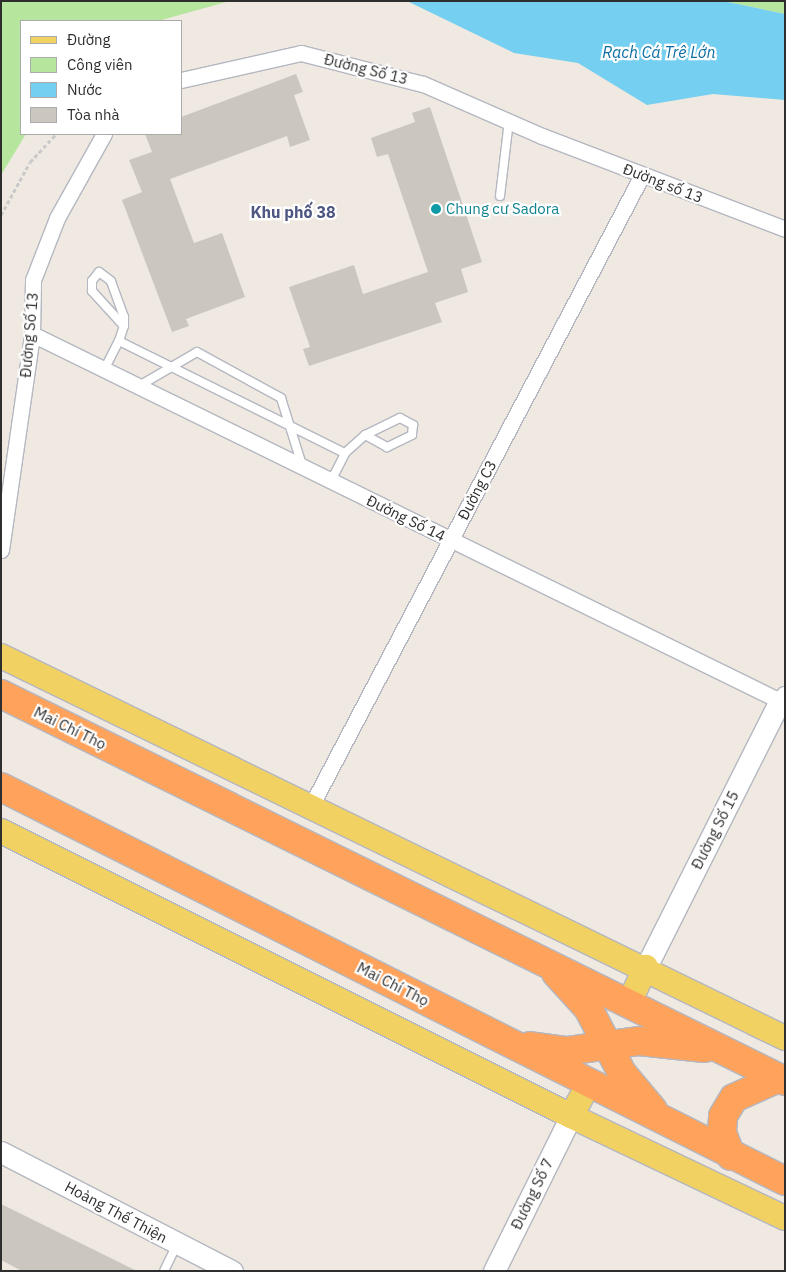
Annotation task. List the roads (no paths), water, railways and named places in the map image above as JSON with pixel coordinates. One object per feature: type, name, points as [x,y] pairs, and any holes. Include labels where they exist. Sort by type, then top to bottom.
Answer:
[{"type":"highway","name":"Mai Chí Thọ","points":[[1,694],[541,957],[782,1079]]},
{"type":"highway","name":"Mai Chí Thọ","points":[[1,787],[589,1083],[677,1130],[785,1181]]},
{"type":"highway","points":[[541,957],[588,1008],[635,1091],[677,1130]]},
{"type":"highway","points":[[589,1083],[629,1003]]},
{"type":"highway","points":[[499,1039],[567,1051],[639,1041],[726,1050]]},
{"type":"highway","points":[[731,1156],[722,1132],[723,1116],[730,1104],[753,1086],[782,1079]]},
{"type":"main road","points":[[1,656],[646,967],[785,1038]]},
{"type":"main road","points":[[1,832],[571,1116],[785,1218]]},
{"type":"main road","points":[[629,1003],[646,967]]},
{"type":"main road","points":[[571,1116],[589,1083]]},
{"type":"street","name":"Đường Số 13","points":[[182,80],[301,53],[423,84],[542,136]]},
{"type":"street","name":"Đường Số 13","points":[[1,550],[32,334],[33,280],[57,218],[103,135]]},
{"type":"street","name":"Đường số 13","points":[[542,136],[785,229]]},
{"type":"street","name":"Đường C3","points":[[311,806],[642,175]]},
{"type":"street","name":"Đường Số 14","points":[[32,334],[451,540],[783,699]]},
{"type":"street","name":"Đường Số 15","points":[[646,967],[783,699]]},
{"type":"street","name":"Đường Số 7","points":[[494,1271],[571,1116]]},
{"type":"street","name":"Hoàng Thế Thiện","points":[[1,1152],[232,1271]]},
{"type":"lane","points":[[500,196],[509,121]]},
{"type":"lane","points":[[104,370],[119,341],[124,326],[111,281],[99,272],[92,281],[92,291],[124,326]]},
{"type":"lane","points":[[119,341],[345,453]]},
{"type":"lane","points":[[138,387],[197,352],[281,398],[302,467]]},
{"type":"lane","points":[[331,481],[345,453],[365,435],[400,418],[413,425],[412,435],[387,447],[365,435]]},
{"type":"lane","points":[[164,1271],[177,1244]]},
{"type":"water","name":"Rạch Cá Trê Lớn","points":[[407,1],[723,1],[785,14],[785,100],[713,94],[647,105],[578,63],[514,53]]},
{"type":"place","name":"Chung cư Sadora","points":[[436,209]]},
{"type":"district","name":"Khu phố 38","points":[[293,212]]}]
